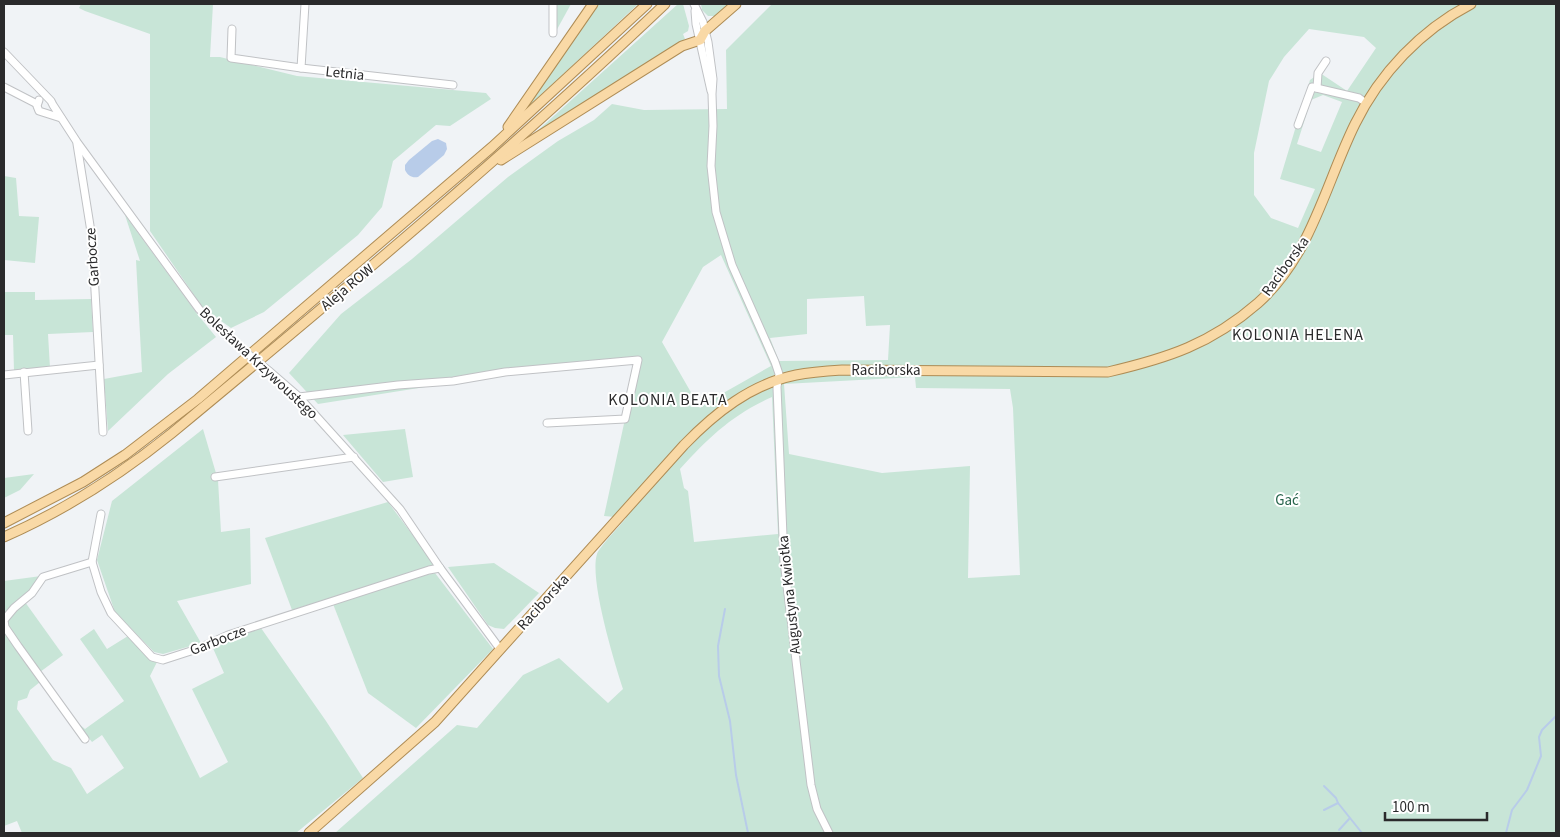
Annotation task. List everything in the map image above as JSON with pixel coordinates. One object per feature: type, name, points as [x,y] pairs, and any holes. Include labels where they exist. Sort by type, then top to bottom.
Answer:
[{"type":"main road","points":[[492,147],[524,106],[593,4]]},
{"type":"main road","name":"Aleja ROW","points":[[4,523],[83,482],[170,422],[492,147],[647,4]]},
{"type":"main road","name":"Aleja ROW","points":[[4,538],[70,505],[136,462],[257,364],[484,170],[664,4]]},
{"type":"main road","points":[[484,170],[535,140],[682,46],[700,40],[705,31],[736,4]]},
{"type":"main road","name":"Raciborska","points":[[309,833],[435,722],[698,430],[738,398],[779,380],[811,372],[854,369],[1108,372],[1158,360],[1190,347],[1221,330],[1259,302],[1290,266],[1310,232],[1354,126],[1366,102],[1388,72],[1433,27],[1471,4]]},
{"type":"street","points":[[301,68],[305,4]]},
{"type":"street","points":[[552,4],[553,33]]},
{"type":"street","points":[[695,6],[696,24],[707,79],[712,94]]},
{"type":"street","name":"Augustyna Kwiotka","points":[[695,6],[703,22],[713,79],[711,166],[716,212],[732,264],[779,374],[777,386],[784,561],[811,785],[817,809],[829,833]]},
{"type":"street","name":"Letnia","points":[[232,29],[231,58],[453,86]]},
{"type":"street","points":[[4,52],[31,80],[41,100],[40,111],[61,118]]},
{"type":"street","points":[[1317,88],[1318,73],[1326,61]]},
{"type":"street","points":[[4,87],[41,100],[51,101],[53,106],[46,113]]},
{"type":"street","points":[[1298,125],[1312,87],[1359,98],[1366,102]]},
{"type":"street","name":"Bolesława Krzywoustego","points":[[53,106],[77,142],[199,309],[237,345],[299,397],[354,457],[400,509],[440,568],[500,649]]},
{"type":"street","name":"Garbocze","points":[[77,142],[92,238],[103,432]]},
{"type":"street","points":[[299,397],[398,385],[453,381],[505,372],[638,360],[625,419],[547,424]]},
{"type":"street","points":[[4,375],[99,365]]},
{"type":"street","points":[[24,372],[28,431]]},
{"type":"street","points":[[215,477],[354,457]]},
{"type":"street","name":"Garbocze","points":[[101,514],[92,562],[101,592],[111,614],[152,657],[163,660],[198,649],[228,635],[440,568]]},
{"type":"street","points":[[85,739],[5,627],[4,620],[14,608],[32,593],[43,577],[92,562]]},
{"type":"green space","points":[[81,4],[213,4],[210,57],[220,57],[297,76],[486,93],[491,99],[450,126],[436,125],[393,161],[382,207],[358,235],[264,312],[231,328],[203,308],[150,231],[150,34],[85,11],[79,8]]},
{"type":"green space","points":[[554,4],[571,4],[555,33]]},
{"type":"green space","points":[[598,4],[638,4],[524,111]]},
{"type":"green space","points":[[678,4],[683,4],[689,26],[688,31],[683,34],[685,39],[525,142]]},
{"type":"green space","points":[[701,4],[729,4],[715,16],[708,16],[702,10]]},
{"type":"green space","name":"Gać","points":[[772,4],[1556,4],[1556,833],[335,833],[457,725],[477,728],[523,675],[559,658],[608,703],[623,689],[599,600],[595,566],[599,550],[626,518],[604,516],[640,358],[496,370],[452,377],[444,384],[318,404],[289,373],[341,314],[412,259],[508,177],[558,141],[594,120],[612,104],[644,110],[727,109],[726,50]],"holes":[[[1309,29],[1364,37],[1376,48],[1347,91],[1320,73],[1310,80],[1280,179],[1315,189],[1298,228],[1271,218],[1254,195],[1254,153],[1269,81],[1284,57]],[[1323,95],[1342,102],[1321,152],[1297,144],[1311,100]],[[721,255],[771,366],[700,408],[662,342],[703,267]],[[864,296],[866,326],[890,325],[888,360],[779,361],[770,338],[807,334],[807,299]],[[915,377],[916,388],[1010,389],[1013,408],[1020,575],[968,578],[970,466],[882,473],[789,454],[784,384]],[[772,397],[778,534],[694,542],[688,491],[684,488],[680,469],[711,437],[745,411]]]},
{"type":"green space","points":[[4,176],[16,178],[19,216],[39,217],[35,263],[4,260]]},
{"type":"green space","points":[[125,215],[216,337],[168,374],[108,431],[104,379],[142,372],[136,260],[140,261]]},
{"type":"green space","points":[[4,292],[35,292],[35,300],[91,299],[93,332],[48,334],[50,368],[14,371],[13,335],[4,335]]},
{"type":"green space","points":[[203,429],[218,480],[221,532],[250,528],[251,584],[177,601],[201,643],[163,654],[154,652],[115,612],[97,560],[112,501]]},
{"type":"green space","points":[[405,429],[413,477],[383,482],[343,435]]},
{"type":"green space","points":[[34,474],[20,490],[4,498],[4,478]]},
{"type":"green space","points":[[388,502],[435,565],[292,610],[265,538]]},
{"type":"green space","points":[[494,563],[539,593],[504,629],[488,625],[448,567]]},
{"type":"green space","points":[[435,573],[493,649],[416,728],[368,693],[333,604]]},
{"type":"green space","points":[[41,576],[35,586],[4,617],[4,581]]},
{"type":"green space","points":[[25,602],[63,655],[40,672],[8,628],[7,620]]},
{"type":"green space","points":[[261,628],[363,778],[296,833],[22,833],[17,821],[4,826],[4,632],[40,682],[30,690],[27,698],[18,701],[17,709],[53,760],[71,768],[87,794],[124,768],[102,735],[92,742],[74,720],[85,729],[124,701],[80,639],[94,629],[107,649],[128,636],[157,662],[150,676],[200,778],[228,762],[192,689],[224,673],[212,646]]},
{"type":"water","points":[[438,139],[446,143],[447,149],[444,155],[418,177],[409,175],[405,170],[405,165],[409,160],[432,141]]},
{"type":"waterway","points":[[725,609],[718,646],[719,676],[730,721],[736,775],[748,833]]},
{"type":"waterway","points":[[1506,833],[1512,810],[1527,790],[1541,756],[1539,737],[1542,730],[1556,716]]},
{"type":"waterway","points":[[1324,786],[1336,798],[1362,833]]},
{"type":"waterway","points":[[1324,810],[1338,803]]},
{"type":"waterway","points":[[1339,830],[1349,819]]},
{"type":"district","name":"KOLONIA HELENA","points":[[1298,334]]},
{"type":"district","name":"KOLONIA BEATA","points":[[668,399]]}]
